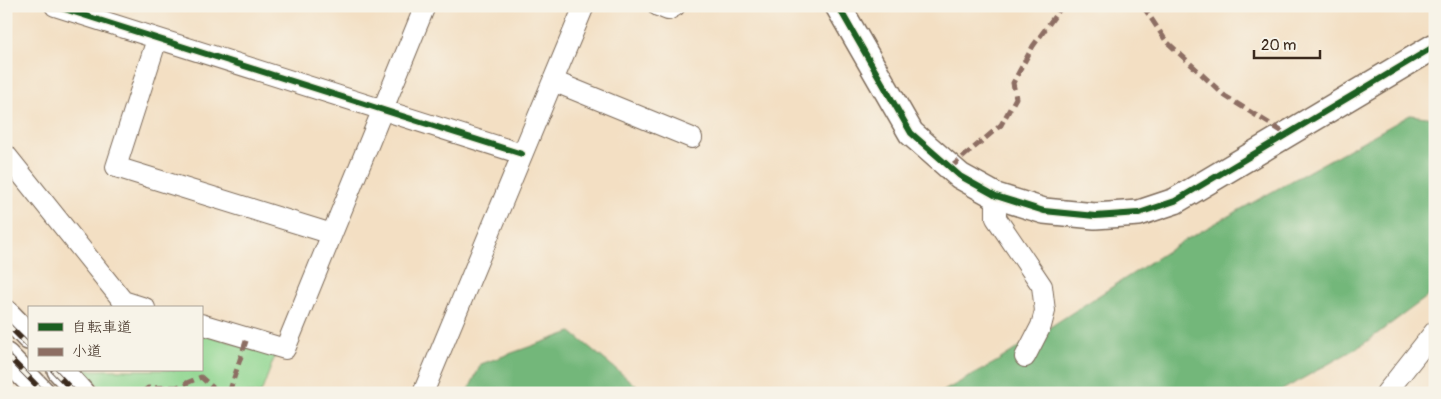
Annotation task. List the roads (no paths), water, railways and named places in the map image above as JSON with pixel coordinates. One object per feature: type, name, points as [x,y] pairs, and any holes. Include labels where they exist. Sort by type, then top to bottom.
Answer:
[{"type":"street","points":[[55,6],[522,154]]},
{"type":"street","points":[[202,324],[284,349],[384,110],[425,6]]},
{"type":"street","points":[[423,393],[584,6]]},
{"type":"street","points":[[658,6],[668,10],[675,6]]},
{"type":"street","points":[[838,6],[911,133],[960,176],[996,196],[1044,210],[1094,216],[1139,213],[1175,201],[1435,46]]},
{"type":"street","points":[[157,39],[116,167],[332,234]]},
{"type":"street","points":[[553,81],[692,138]]},
{"type":"street","points":[[6,155],[123,301],[139,306]]},
{"type":"street","points":[[996,196],[996,218],[1042,286],[1045,311],[1042,326],[1025,357]]},
{"type":"street","points":[[6,313],[28,336]]},
{"type":"street","points":[[1386,393],[1435,331]]},
{"type":"street","points":[[6,356],[42,393]]},
{"type":"street","points":[[62,372],[82,393]]},
{"type":"railway","points":[[6,323],[28,345]]},
{"type":"railway","points":[[6,354],[44,393]]},
{"type":"railway","points":[[55,372],[75,393]]}]
